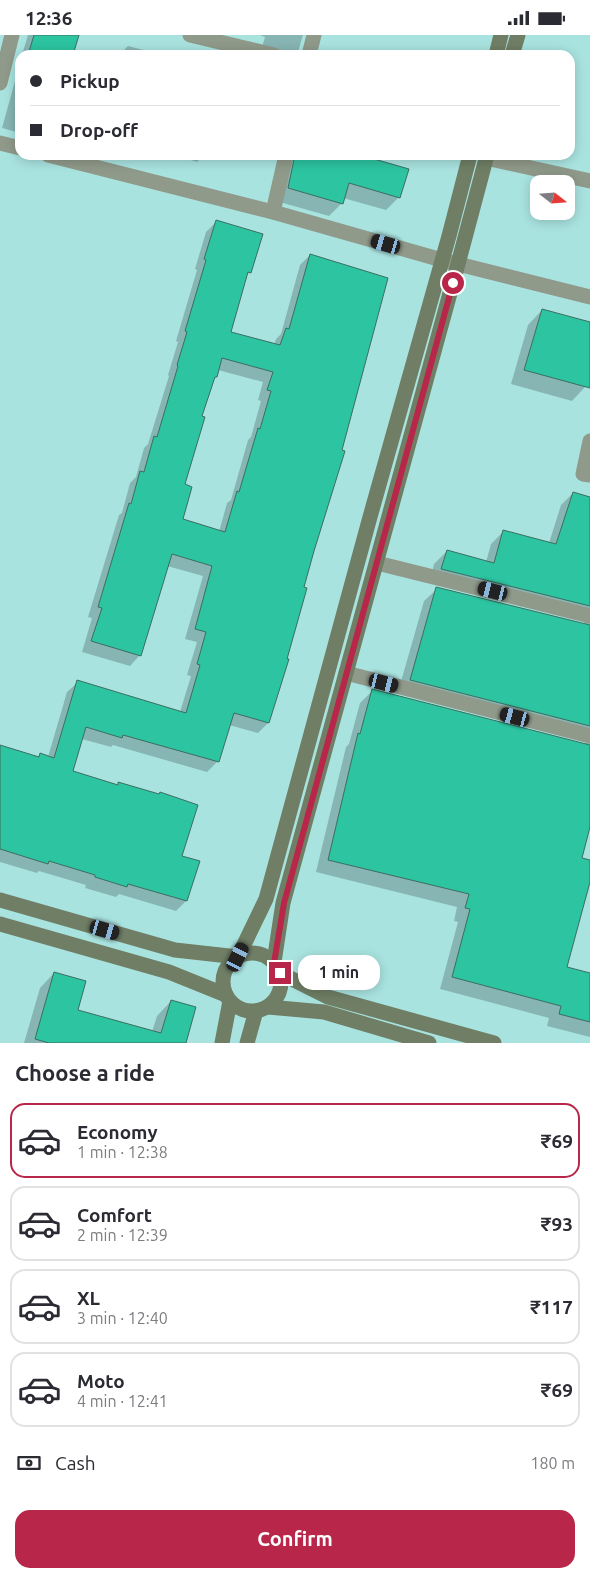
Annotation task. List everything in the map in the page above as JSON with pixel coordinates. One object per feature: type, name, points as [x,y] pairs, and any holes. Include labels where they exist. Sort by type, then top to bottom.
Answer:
[{"type":"street","points":[[0,83],[12,35]]},
{"type":"street","points":[[190,35],[253,50]]},
{"type":"street","points":[[310,50],[314,35]]},
{"type":"street","points":[[497,50],[501,35]]},
{"type":"street","points":[[514,50],[518,35]]},
{"type":"street","points":[[0,143],[15,147]]},
{"type":"street","points":[[68,160],[273,212],[442,260],[590,297]]},
{"type":"street","points":[[273,212],[285,160]]},
{"type":"street","points":[[222,1043],[228,998],[223,985],[225,973],[230,964],[238,957],[266,899],[469,160]]},
{"type":"street","points":[[248,1043],[262,1009],[276,1000],[280,993],[282,983],[277,968],[284,903],[485,160]]},
{"type":"street","points":[[499,160],[590,181]]},
{"type":"street","points":[[590,441],[583,474],[590,475]]},
{"type":"street","points":[[377,563],[590,616]]},
{"type":"street","points":[[346,673],[590,736]]},
{"type":"street","points":[[0,900],[175,950],[238,957],[258,953],[266,956],[277,968],[328,997],[494,1043]]},
{"type":"street","points":[[0,924],[169,972],[228,998],[246,1011],[262,1009],[324,1013],[429,1043]]},
{"type":"building","points":[[34,35],[79,35],[74,50],[30,50]]},
{"type":"building","points":[[294,160],[378,160],[409,169],[400,198],[349,183],[343,204],[288,188]]},
{"type":"building","points":[[216,220],[263,234],[251,273],[248,272],[231,332],[280,345],[286,328],[289,329],[310,254],[388,278],[342,450],[345,451],[314,551],[304,587],[307,588],[287,659],[289,659],[269,723],[234,713],[219,762],[123,735],[122,738],[86,727],[73,771],[118,785],[118,782],[159,794],[160,792],[198,805],[182,856],[200,861],[187,901],[128,884],[127,887],[49,861],[48,864],[0,849],[0,745],[39,757],[40,753],[54,758],[77,680],[186,713],[200,665],[197,664],[206,632],[195,629],[212,566],[172,554],[141,656],[91,641],[102,608],[98,607],[129,503],[131,504],[140,471],[144,472],[154,436],[157,437],[187,332],[185,331],[206,260],[204,259]],"holes":[[[222,358],[273,372],[267,390],[271,391],[260,429],[258,428],[225,532],[183,519],[192,487],[185,484],[205,417],[202,416]]]},
{"type":"building","points":[[542,309],[590,322],[590,388],[524,370]]},
{"type":"building","points":[[573,492],[590,497],[590,606],[441,569],[447,550],[494,563],[503,530],[556,544]]},
{"type":"building","points":[[436,587],[590,625],[590,726],[410,680]]},
{"type":"building","points":[[372,689],[590,745],[590,827],[582,858],[590,860],[590,882],[567,967],[590,973],[590,1022],[559,1014],[561,1006],[452,977],[470,909],[465,908],[469,894],[328,860],[358,733],[360,734]]},
{"type":"building","points":[[54,972],[86,981],[78,1010],[161,1033],[171,1000],[196,1007],[186,1043],[49,1043],[35,1039]]},
{"type":"route","points":[[280,973],[274,963],[284,903],[453,283]]}]
